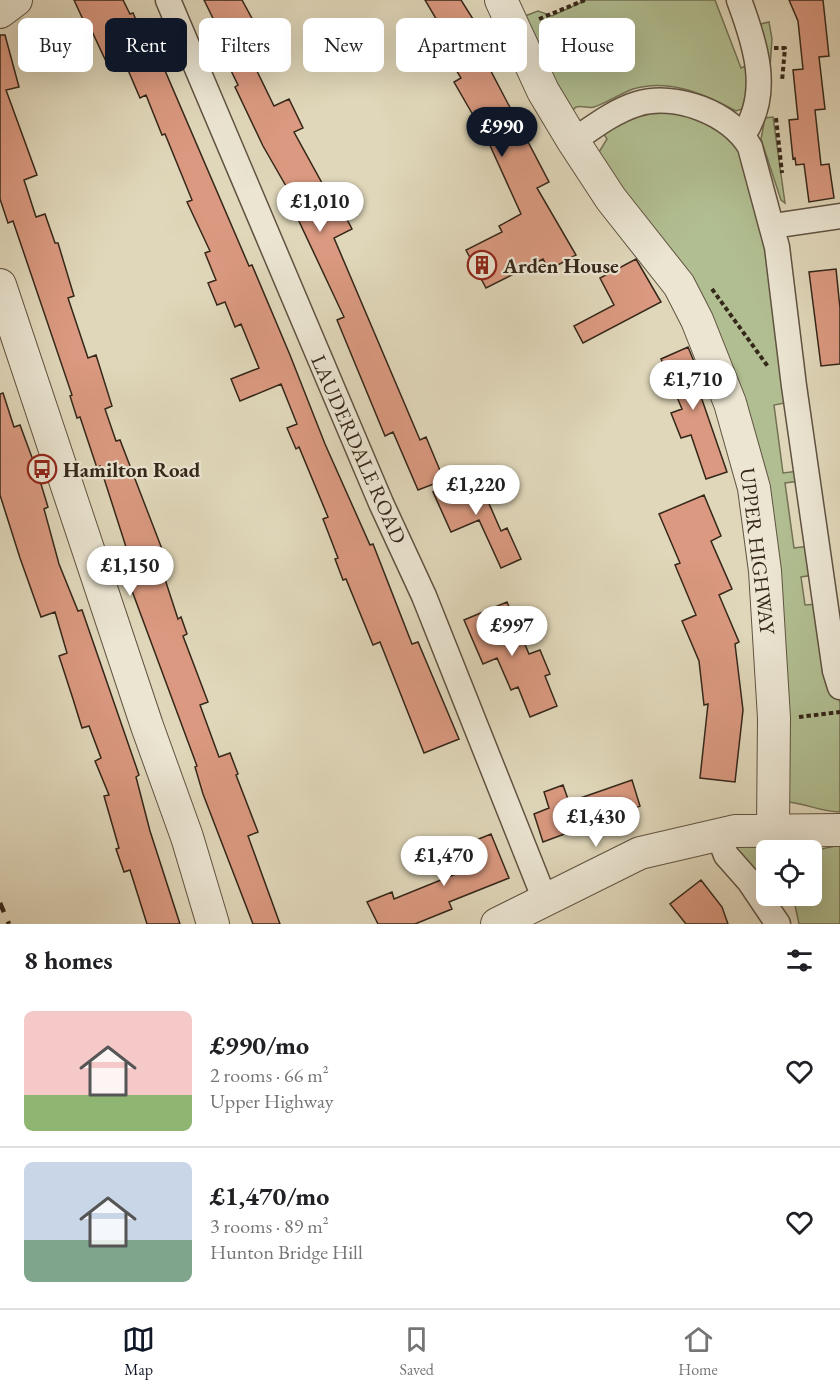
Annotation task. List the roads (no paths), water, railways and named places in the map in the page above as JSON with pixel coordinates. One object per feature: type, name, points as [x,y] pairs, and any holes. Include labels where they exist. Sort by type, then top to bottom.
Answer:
[{"type":"street","points":[[0,12],[16,0]]},
{"type":"street","name":"LAUDERDALE ROAD","points":[[168,0],[381,503],[424,596],[545,900]]},
{"type":"street","name":"UPPER HIGHWAY","points":[[501,0],[543,91],[573,141],[611,199],[679,285],[697,320],[730,403],[754,488],[765,571],[774,718],[774,840]]},
{"type":"street","points":[[739,0],[759,60],[758,98],[750,126],[743,135]]},
{"type":"street","points":[[573,141],[636,104],[649,102],[691,106],[721,118],[743,135],[756,165],[773,226],[835,671],[840,687]]},
{"type":"street","points":[[773,226],[840,216]]},
{"type":"street","points":[[0,285],[147,726],[187,837],[213,924]]},
{"type":"street","points":[[496,924],[640,853],[718,834],[774,840],[840,830]]},
{"type":"street","points":[[718,834],[726,855],[749,881],[770,915],[778,923]]},
{"type":"street","points":[[778,906],[778,923]]},
{"type":"railway","points":[[0,903],[9,924]]},
{"type":"place","name":"Arden House","points":[[482,265]]},
{"type":"place","name":"Hamilton Road","points":[[42,469]]}]
